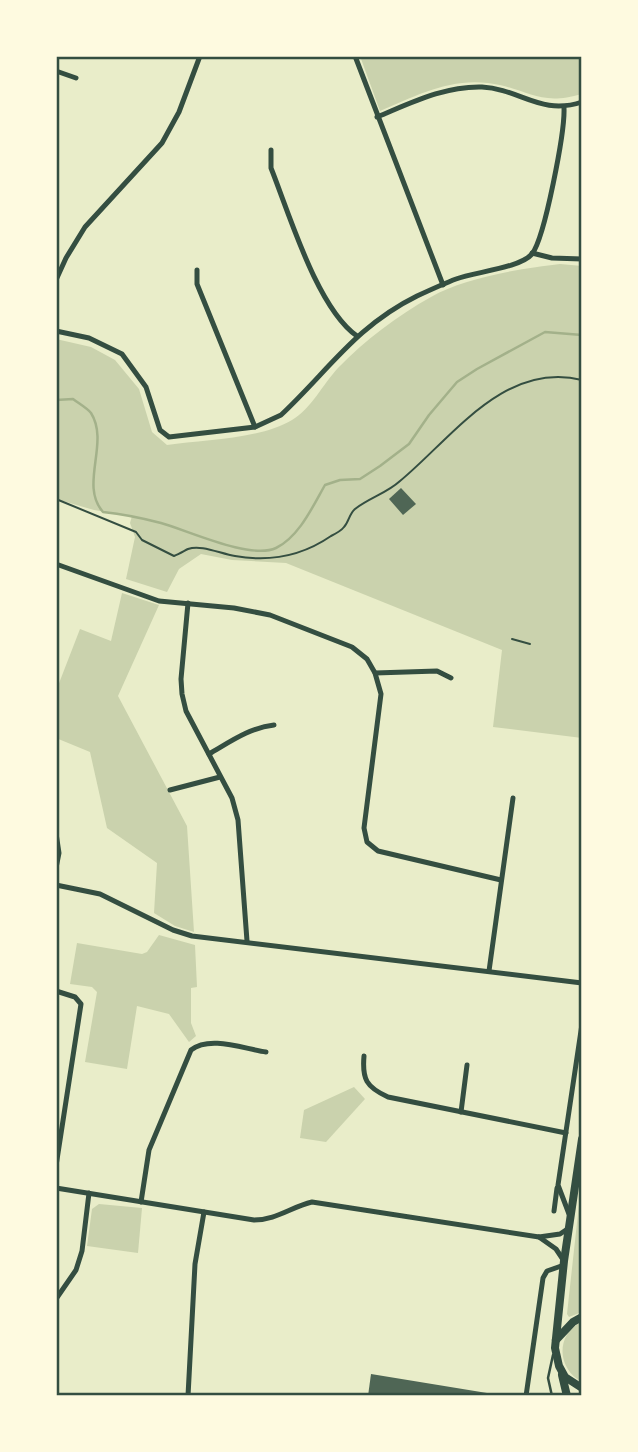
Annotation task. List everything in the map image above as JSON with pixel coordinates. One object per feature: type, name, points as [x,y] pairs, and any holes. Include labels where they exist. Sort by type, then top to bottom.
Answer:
[{"type":"main road","points":[[566,1396],[556,1344],[564,1263],[582,1139]]},
{"type":"main road","points":[[556,1344],[573,1322],[582,1317]]},
{"type":"main road","points":[[559,1366],[565,1377],[582,1388]]},
{"type":"street","points":[[56,280],[66,258],[86,228],[162,143],[179,112],[200,56]]},
{"type":"street","points":[[355,56],[443,285]]},
{"type":"street","points":[[57,73],[76,78]]},
{"type":"street","points":[[377,117],[440,91],[464,88],[484,87],[564,108],[582,102]]},
{"type":"street","points":[[56,331],[89,338],[122,354],[146,387],[160,430],[169,437],[255,427],[281,415],[357,336],[415,297],[458,278],[523,260],[532,253],[553,185],[564,108]]},
{"type":"street","points":[[271,150],[271,167],[321,289],[340,321],[357,336]]},
{"type":"street","points":[[532,253],[551,258],[582,259]]},
{"type":"street","points":[[197,270],[197,284],[255,427]]},
{"type":"street","points":[[56,564],[159,601],[234,608],[270,615],[352,647],[367,659],[376,673],[381,694],[364,828],[367,842],[378,851],[501,880]]},
{"type":"street","points":[[188,603],[182,694],[186,711],[232,798],[238,820],[247,941]]},
{"type":"street","points":[[376,673],[437,671],[451,678]]},
{"type":"street","points":[[209,754],[244,734],[274,725]]},
{"type":"street","points":[[170,790],[220,777]]},
{"type":"street","points":[[489,971],[513,798]]},
{"type":"street","points":[[56,833],[59,852],[56,868]]},
{"type":"street","points":[[56,886],[100,894],[173,930],[192,936],[582,983]]},
{"type":"street","points":[[56,991],[75,998],[81,1004],[56,1166]]},
{"type":"street","points":[[554,1211],[582,1024]]},
{"type":"street","points":[[141,1202],[149,1150],[191,1050],[198,1045],[209,1043],[266,1052]]},
{"type":"street","points":[[364,1056],[363,1073],[367,1083],[388,1097],[566,1133]]},
{"type":"street","points":[[461,1112],[467,1065]]},
{"type":"street","points":[[558,1185],[570,1217]]},
{"type":"street","points":[[56,1188],[265,1220],[312,1202],[539,1237],[560,1234],[569,1228]]},
{"type":"street","points":[[56,1299],[76,1270],[82,1251],[89,1193]]},
{"type":"street","points":[[188,1396],[195,1264],[204,1212]]},
{"type":"street","points":[[526,1396],[544,1275],[564,1263],[556,1249],[539,1237]]},
{"type":"lane","points":[[552,1396],[549,1373],[556,1344]]},
{"type":"path","points":[[56,499],[136,532],[142,540],[174,556],[185,549],[197,547],[237,556],[278,558],[307,549],[345,526],[355,509],[398,483],[479,409],[505,391],[533,380],[551,377],[582,380]]},
{"type":"path","points":[[512,639],[530,644]]},
{"type":"green space","points":[[360,56],[582,56],[582,94],[543,98],[502,85],[460,83],[432,90],[380,111]]},
{"type":"green space","points":[[560,264],[582,266],[582,738],[493,727],[502,650],[286,563],[232,560],[201,554],[179,569],[167,592],[126,579],[135,537],[130,523],[132,516],[94,510],[56,499],[56,339],[91,347],[115,360],[139,389],[152,432],[167,445],[231,438],[264,431],[292,420],[311,403],[338,368],[370,338],[444,290],[511,271]]},
{"type":"green space","points":[[122,593],[159,605],[118,696],[187,826],[194,932],[175,926],[154,913],[157,863],[107,828],[90,752],[56,738],[56,691],[80,629],[111,641]]},
{"type":"green space","points":[[159,935],[195,945],[197,987],[191,988],[191,1023],[196,1036],[189,1042],[169,1014],[137,1006],[127,1069],[85,1062],[97,992],[92,987],[70,984],[77,943],[142,954],[147,952]]},
{"type":"green space","points":[[354,1087],[365,1099],[326,1142],[300,1138],[304,1110]]},
{"type":"green space","points":[[582,1177],[582,1249],[579,1272],[582,1312],[569,1317],[567,1314]]},
{"type":"green space","points":[[99,1204],[142,1208],[138,1253],[87,1246],[92,1209]]},
{"type":"green space","points":[[582,1322],[582,1382],[568,1369],[562,1352],[567,1335],[573,1327]]},
{"type":"building","points":[[401,488],[416,504],[403,515],[389,499]]},
{"type":"building","points":[[371,1374],[487,1393],[490,1396],[368,1396]]},
{"type":"waterway","points":[[56,400],[73,399],[91,413],[98,437],[94,489],[96,501],[103,512],[161,523],[218,543],[265,551],[276,548],[292,536],[305,520],[325,485],[340,480],[360,479],[409,444],[457,382],[545,332],[582,335]]}]
